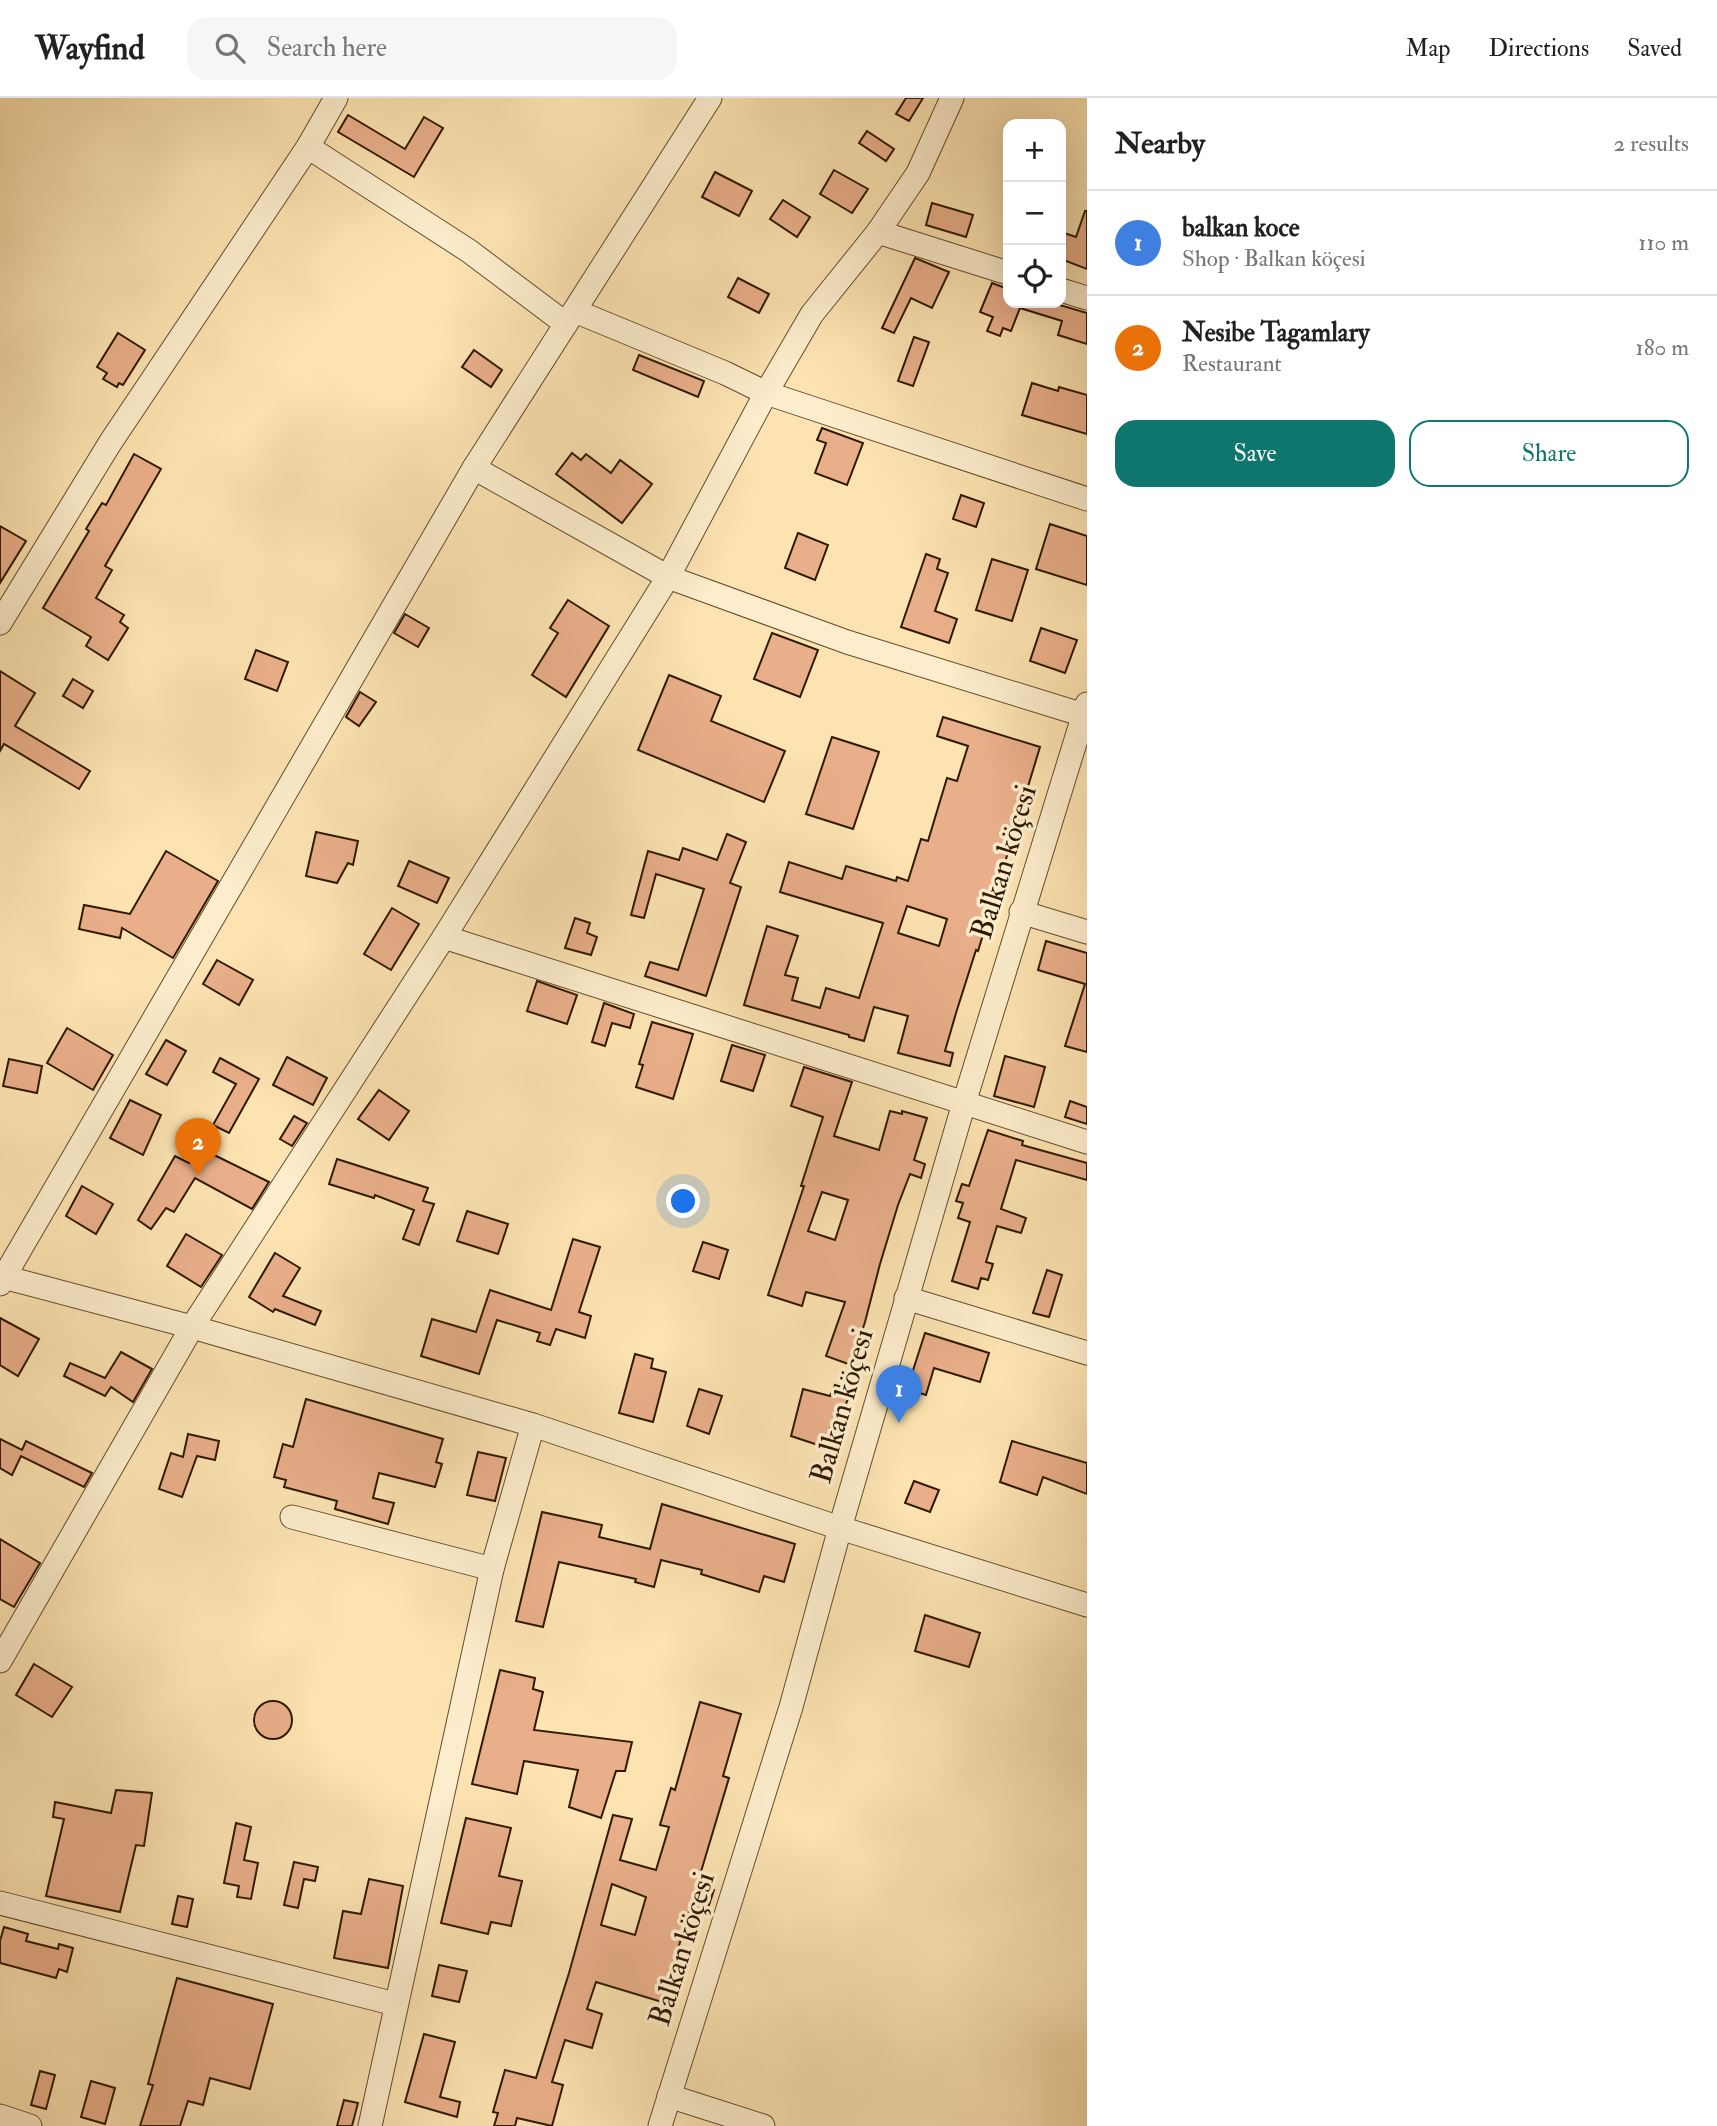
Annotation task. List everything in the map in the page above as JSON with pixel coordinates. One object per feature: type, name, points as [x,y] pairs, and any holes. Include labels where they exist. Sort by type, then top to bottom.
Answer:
[{"type":"street","points":[[0,623],[110,443],[308,147],[336,98]]},
{"type":"street","points":[[710,98],[474,468],[1,1279],[192,1327],[533,1425],[840,1528],[1087,1605]]},
{"type":"street","points":[[0,1661],[192,1327],[444,937],[668,577],[766,393],[812,314],[877,232],[918,173],[953,98]]},
{"type":"street","points":[[308,147],[570,318],[725,373],[766,393],[1087,499]]},
{"type":"street","points":[[877,232],[1003,271]]},
{"type":"street","points":[[1066,292],[1087,298]]},
{"type":"street","points":[[474,468],[668,577],[847,642],[1086,711]]},
{"type":"street","name":"Balkan köçesi","points":[[660,2126],[791,1707],[840,1528],[964,1102],[1021,912],[1086,711]]},
{"type":"street","points":[[1021,912],[1087,932]]},
{"type":"street","points":[[444,937],[1087,1142]]},
{"type":"street","points":[[906,1298],[1087,1353]]},
{"type":"street","points":[[370,2126],[492,1569],[533,1425]]},
{"type":"street","points":[[292,1517],[492,1569]]},
{"type":"street","points":[[0,1903],[395,2004]]},
{"type":"street","points":[[669,2096],[763,2126]]},
{"type":"street","points":[[0,2116],[30,2126]]},
{"type":"building","points":[[906,98],[923,98],[909,121],[896,114]]},
{"type":"building","points":[[348,115],[405,149],[424,117],[443,128],[414,177],[338,132]]},
{"type":"building","points":[[867,131],[894,149],[886,161],[859,143]]},
{"type":"building","points":[[834,170],[868,189],[852,213],[820,194]]},
{"type":"building","points":[[715,172],[752,191],[739,216],[702,197]]},
{"type":"building","points":[[783,200],[810,217],[797,237],[770,219]]},
{"type":"building","points":[[932,203],[973,215],[966,237],[926,225]]},
{"type":"building","points":[[1087,211],[1087,269],[1066,261],[1066,234],[1076,237]]},
{"type":"building","points":[[915,258],[949,272],[932,308],[911,298],[894,333],[882,328]]},
{"type":"building","points":[[738,278],[769,294],[759,313],[728,297]]},
{"type":"building","points":[[992,283],[1003,287],[1003,308],[1020,308],[1011,331],[1003,328],[1000,336],[987,331],[993,317],[980,312]]},
{"type":"building","points":[[1066,307],[1087,313],[1087,344],[1058,335],[1062,321],[1020,308]]},
{"type":"building","points":[[118,333],[145,350],[123,385],[119,383],[117,387],[103,379],[107,373],[97,367]]},
{"type":"building","points":[[914,337],[929,342],[913,386],[898,381]]},
{"type":"building","points":[[474,350],[502,370],[491,387],[462,367]]},
{"type":"building","points":[[639,355],[704,381],[698,397],[633,370]]},
{"type":"building","points":[[1032,383],[1058,391],[1059,387],[1087,395],[1087,434],[1022,415]]},
{"type":"building","points":[[822,428],[863,443],[847,485],[815,473],[826,443],[817,440]]},
{"type":"building","points":[[572,453],[581,460],[586,454],[611,473],[620,460],[652,484],[622,523],[556,474]]},
{"type":"building","points":[[134,454],[161,469],[105,566],[112,570],[96,598],[124,615],[120,622],[128,628],[108,660],[86,646],[91,637],[43,608],[89,531],[86,529],[102,503],[106,505]]},
{"type":"building","points":[[961,495],[984,503],[976,527],[953,519]]},
{"type":"building","points":[[1050,524],[1087,536],[1087,585],[1036,569]]},
{"type":"building","points":[[0,526],[26,541],[0,583]]},
{"type":"building","points":[[798,533],[828,545],[815,580],[785,568]]},
{"type":"building","points":[[926,554],[940,559],[937,569],[948,573],[935,611],[957,619],[949,643],[901,627]]},
{"type":"building","points":[[992,559],[1028,570],[1012,621],[976,610]]},
{"type":"building","points":[[568,600],[609,626],[566,697],[532,675],[558,633],[550,628]]},
{"type":"building","points":[[405,614],[429,628],[418,647],[394,633]]},
{"type":"building","points":[[1041,628],[1077,640],[1065,673],[1030,661]]},
{"type":"building","points":[[772,633],[818,650],[800,697],[754,679]]},
{"type":"building","points":[[256,650],[288,662],[277,691],[245,679]]},
{"type":"building","points":[[0,671],[35,693],[15,726],[90,771],[79,789],[4,744],[0,751]]},
{"type":"building","points":[[669,675],[721,696],[711,721],[785,751],[764,802],[638,750]]},
{"type":"building","points":[[73,679],[93,691],[83,708],[63,696]]},
{"type":"building","points":[[360,692],[376,702],[359,726],[346,717]]},
{"type":"building","points":[[943,717],[1040,747],[945,1051],[953,1053],[950,1066],[898,1053],[908,1016],[874,1007],[864,1041],[744,1005],[767,926],[798,936],[785,975],[798,978],[792,1000],[820,1008],[826,988],[859,998],[883,923],[780,892],[789,862],[842,879],[846,866],[896,881],[897,877],[908,881],[921,839],[928,841],[947,778],[957,781],[968,746],[937,736]],"holes":[[[907,906],[947,919],[939,946],[898,933]]]},
{"type":"building","points":[[832,737],[879,752],[853,829],[806,814]]},
{"type":"building","points":[[316,832],[358,841],[353,865],[348,863],[337,883],[306,876]]},
{"type":"building","points":[[727,834],[746,842],[730,883],[741,887],[706,996],[645,976],[650,962],[678,970],[704,889],[656,874],[644,918],[631,915],[648,851],[679,860],[683,848],[717,860]]},
{"type":"building","points":[[166,851],[218,881],[173,958],[122,928],[120,938],[79,929],[84,905],[130,914]]},
{"type":"building","points":[[409,861],[449,878],[437,903],[398,886]]},
{"type":"building","points":[[392,908],[419,924],[391,970],[364,954]]},
{"type":"building","points":[[575,918],[590,923],[587,933],[597,937],[591,955],[565,948]]},
{"type":"building","points":[[1046,941],[1087,953],[1087,1052],[1065,1046],[1085,984],[1038,970]]},
{"type":"building","points":[[217,960],[253,980],[239,1005],[203,984]]},
{"type":"building","points":[[537,981],[577,995],[567,1024],[527,1011]]},
{"type":"building","points":[[604,1003],[634,1014],[630,1028],[612,1023],[605,1046],[592,1042]]},
{"type":"building","points":[[652,1022],[693,1034],[673,1099],[636,1087],[643,1065],[639,1064]]},
{"type":"building","points":[[67,1028],[113,1055],[93,1090],[47,1063]]},
{"type":"building","points":[[166,1040],[186,1051],[167,1085],[146,1074]]},
{"type":"building","points":[[732,1045],[765,1055],[753,1091],[721,1081]]},
{"type":"building","points":[[1005,1056],[1045,1067],[1034,1107],[994,1096]]},
{"type":"building","points":[[287,1057],[327,1078],[313,1105],[273,1085]]},
{"type":"building","points":[[220,1058],[259,1079],[229,1133],[213,1125],[236,1084],[213,1072]]},
{"type":"building","points":[[9,1059],[42,1066],[37,1093],[3,1086]]},
{"type":"building","points":[[804,1067],[852,1082],[834,1136],[879,1150],[890,1111],[902,1114],[902,1111],[927,1118],[914,1160],[925,1164],[921,1178],[910,1174],[898,1205],[851,1365],[826,1356],[845,1302],[806,1292],[802,1306],[768,1295],[804,1186],[801,1186],[823,1117],[791,1106]],"holes":[[[822,1192],[848,1200],[835,1240],[808,1231]]]},
{"type":"building","points":[[379,1090],[409,1111],[389,1140],[358,1119]]},
{"type":"building","points":[[130,1100],[161,1115],[143,1155],[110,1138]]},
{"type":"building","points":[[1070,1101],[1087,1107],[1087,1124],[1065,1117]]},
{"type":"building","points":[[294,1116],[307,1123],[292,1146],[280,1139]]},
{"type":"building","points":[[988,1130],[1023,1141],[1022,1145],[1087,1163],[1087,1180],[1016,1160],[1001,1209],[1026,1218],[1021,1233],[997,1226],[986,1262],[993,1264],[988,1280],[981,1278],[978,1289],[952,1281],[970,1222],[958,1218],[963,1203],[956,1201],[962,1184],[969,1186]]},
{"type":"building","points":[[198,1147],[269,1182],[252,1209],[195,1178],[174,1212],[166,1208],[151,1229],[138,1220],[175,1156],[189,1163]]},
{"type":"building","points":[[337,1159],[428,1188],[423,1201],[434,1204],[419,1245],[403,1239],[414,1210],[375,1195],[374,1198],[329,1184]]},
{"type":"building","points":[[82,1186],[113,1204],[96,1234],[66,1216]]},
{"type":"building","points":[[467,1211],[508,1224],[498,1254],[457,1241]]},
{"type":"building","points":[[186,1234],[222,1255],[201,1287],[167,1266]]},
{"type":"building","points":[[573,1239],[600,1247],[579,1312],[591,1316],[585,1338],[556,1329],[550,1345],[537,1341],[540,1333],[497,1320],[479,1374],[421,1356],[432,1319],[476,1332],[490,1290],[551,1310]]},
{"type":"building","points":[[703,1242],[728,1250],[719,1279],[693,1271]]},
{"type":"building","points":[[275,1253],[300,1268],[283,1296],[321,1311],[315,1325],[275,1309],[273,1312],[249,1297]]},
{"type":"building","points":[[1047,1270],[1062,1275],[1049,1317],[1033,1313]]},
{"type":"building","points":[[0,1318],[39,1339],[18,1376],[0,1365]]},
{"type":"building","points":[[925,1333],[989,1353],[980,1382],[934,1368],[926,1395],[907,1389]]},
{"type":"building","points":[[121,1352],[152,1369],[133,1402],[111,1387],[105,1396],[64,1376],[70,1363],[105,1378]]},
{"type":"building","points":[[635,1354],[653,1359],[651,1368],[666,1372],[653,1422],[619,1413]]},
{"type":"building","points":[[835,1385],[851,1390],[839,1424],[832,1422],[824,1447],[791,1436],[803,1389],[830,1396]]},
{"type":"building","points":[[699,1389],[722,1396],[709,1434],[687,1426]]},
{"type":"building","points":[[306,1399],[443,1439],[436,1462],[442,1464],[435,1487],[379,1473],[373,1498],[394,1503],[388,1524],[335,1509],[337,1501],[284,1487],[286,1480],[274,1477],[283,1444],[293,1447]]},
{"type":"building","points":[[188,1434],[219,1441],[215,1460],[197,1456],[182,1497],[159,1489],[171,1453],[183,1457]]},
{"type":"building","points":[[0,1439],[22,1450],[26,1441],[92,1473],[84,1487],[21,1456],[12,1475],[0,1468]]},
{"type":"building","points":[[1012,1441],[1087,1463],[1087,1494],[1043,1477],[1037,1495],[1000,1482]]},
{"type":"building","points":[[478,1452],[506,1458],[495,1501],[467,1495]]},
{"type":"building","points":[[914,1481],[939,1490],[930,1512],[905,1503]]},
{"type":"building","points":[[662,1504],[795,1544],[784,1582],[764,1576],[759,1592],[701,1574],[702,1570],[661,1560],[654,1587],[635,1582],[636,1579],[559,1562],[543,1627],[516,1621],[542,1512],[602,1525],[599,1537],[650,1549]]},
{"type":"building","points":[[0,1539],[40,1563],[14,1607],[0,1599]]},
{"type":"building","points":[[925,1615],[980,1633],[969,1667],[915,1651]]},
{"type":"building","points":[[34,1664],[72,1687],[52,1717],[16,1695]]},
{"type":"building","points":[[500,1670],[535,1678],[533,1689],[543,1692],[534,1730],[632,1742],[625,1771],[616,1771],[601,1818],[569,1807],[578,1770],[524,1761],[517,1794],[472,1784]]},
{"type":"building","points":[[273,1701],[287,1706],[292,1720],[287,1734],[273,1739],[259,1734],[254,1720],[259,1706]]},
{"type":"building","points":[[700,1702],[741,1714],[723,1776],[729,1778],[697,1885],[714,1890],[706,1914],[690,1909],[662,2002],[596,1982],[587,2009],[602,2014],[592,2048],[565,2040],[552,2082],[563,2085],[552,2126],[517,2118],[515,2126],[494,2126],[498,2113],[493,2112],[505,2070],[536,2078],[569,1973],[613,1815],[632,1819],[620,1860],[656,1870],[669,1827],[660,1825],[671,1788],[675,1790]],"holes":[[[612,1884],[646,1897],[635,1935],[601,1925]]]},
{"type":"building","points":[[116,1790],[152,1793],[144,1846],[136,1845],[120,1912],[46,1896],[64,1819],[53,1817],[55,1802],[111,1813]]},
{"type":"building","points":[[466,1818],[511,1828],[499,1876],[522,1881],[511,1926],[491,1922],[488,1934],[441,1923]]},
{"type":"building","points":[[236,1823],[251,1827],[244,1860],[258,1863],[251,1899],[237,1897],[239,1886],[224,1883]]},
{"type":"building","points":[[294,1862],[318,1867],[315,1881],[304,1879],[298,1908],[284,1905]]},
{"type":"building","points":[[369,1879],[403,1886],[388,1968],[334,1958],[343,1911],[361,1914]]},
{"type":"building","points":[[178,1896],[193,1899],[187,1927],[172,1924]]},
{"type":"building","points":[[4,1927],[28,1934],[26,1941],[58,1949],[59,1944],[73,1948],[67,1972],[59,1969],[56,1978],[0,1963],[0,1941]]},
{"type":"building","points":[[439,1965],[467,1971],[459,2002],[432,1996]]},
{"type":"building","points":[[177,1978],[273,2004],[250,2089],[210,2078],[203,2105],[188,2101],[180,2126],[140,2126],[153,2085],[148,2084]]},
{"type":"building","points":[[424,2034],[455,2042],[440,2097],[460,2102],[457,2117],[405,2102]]},
{"type":"building","points":[[40,2071],[55,2075],[46,2109],[31,2105]]},
{"type":"building","points":[[91,2081],[115,2088],[105,2124],[81,2117]]},
{"type":"building","points":[[344,2100],[358,2103],[352,2126],[337,2126]]},
{"type":"place","name":"Nesibe Tagamlary","points":[[198,1176]]},
{"type":"place","name":"balkan koce","points":[[899,1423]]}]
